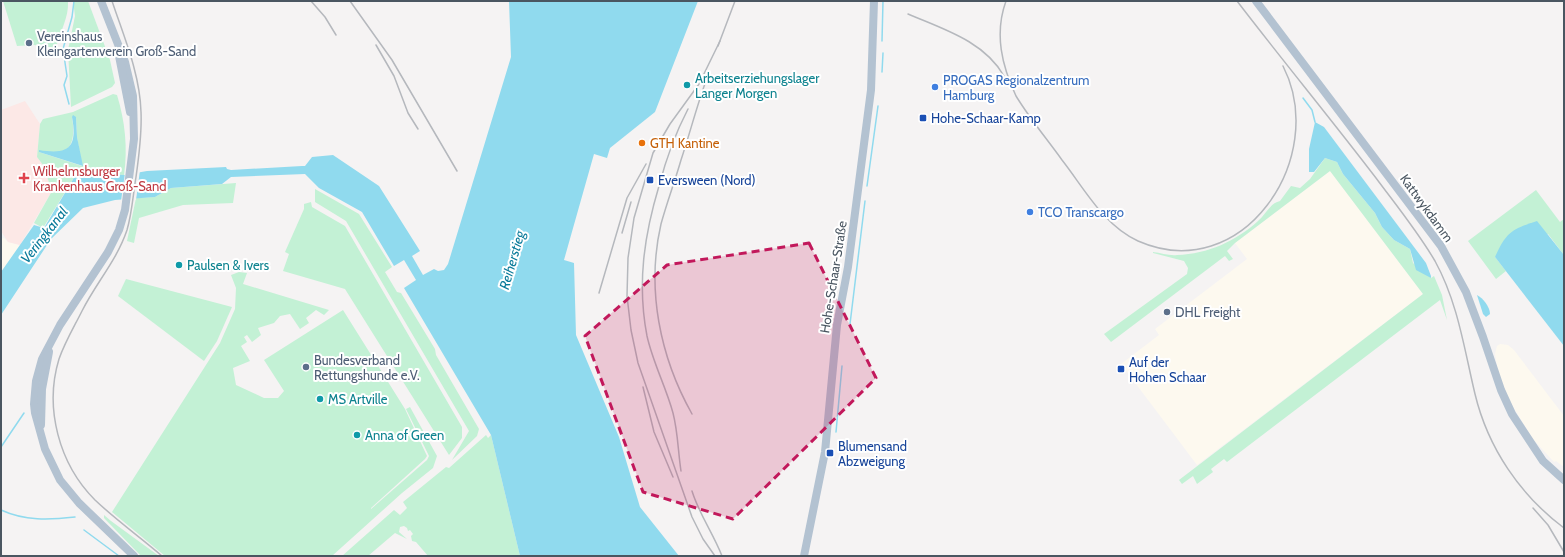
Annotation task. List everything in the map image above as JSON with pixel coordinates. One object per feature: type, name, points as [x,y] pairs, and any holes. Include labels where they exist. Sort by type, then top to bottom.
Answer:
[{"type":"main road","points":[[101,1],[116,44],[134,127],[125,210],[119,230],[108,252],[53,337],[43,382],[41,432],[50,460],[65,487],[79,503],[134,556]]},
{"type":"main road","name":"Hohe-Schaar-Straße","points":[[804,556],[821,478],[825,452],[838,325],[871,90],[874,1]]},
{"type":"main road","name":"Kattwykdamm","points":[[1256,1],[1441,246],[1459,277],[1469,299],[1506,403],[1537,452],[1564,479]]},
{"type":"highlighted area","points":[[809,243],[876,378],[733,519],[643,492],[585,336],[667,265]]},
{"type":"shaded area","name":"Wilhelmsburger Krankenhaus Groß-Sand","points":[[25,101],[40,124],[37,157],[43,165],[52,191],[20,245],[8,242],[1,231],[1,110]]},
{"type":"shaded area","name":"DHL Freight","points":[[1330,171],[1423,294],[1197,465],[1121,364],[1159,335],[1155,329],[1247,259],[1235,243]]},
{"type":"shaded area","points":[[4,238],[8,242],[20,245],[1,272],[1,239]]},
{"type":"shaded area","points":[[1500,344],[1508,345],[1514,350],[1564,416],[1564,467],[1556,461],[1554,462],[1533,439],[1509,400],[1498,371],[1495,354],[1497,346]]},
{"type":"green space","points":[[3,1],[68,1],[66,19],[56,48],[34,45],[17,46]]},
{"type":"green space","points":[[73,1],[88,1],[110,60],[115,83],[112,87],[71,107],[68,50],[75,16]]},
{"type":"green space","points":[[113,94],[117,95],[125,135],[126,155],[124,175],[81,172],[75,176],[43,228],[34,223],[52,191],[43,165],[37,157],[40,124],[43,119],[73,112]],"holes":[[[72,117],[76,117],[77,137],[82,166],[39,152],[59,152],[65,150],[73,138]]]},
{"type":"green space","points":[[1325,158],[1337,162],[1343,174],[1375,213],[1382,227],[1394,240],[1410,249],[1413,263],[1431,278],[1434,276],[1442,295],[1447,320],[1440,300],[1227,462],[1224,459],[1211,469],[1213,472],[1197,484],[1193,476],[1182,484],[1179,480],[1423,294],[1330,171],[1235,243],[1227,251],[1233,259],[1229,261],[1225,256],[1111,342],[1104,334],[1187,274],[1188,268],[1184,261],[1153,252],[1171,255],[1188,254],[1210,249],[1231,240],[1258,221],[1273,204],[1280,201],[1291,186],[1300,188],[1310,179]]},
{"type":"green space","points":[[236,183],[233,203],[183,205],[139,218],[134,243],[127,241],[136,198],[155,197],[171,188]]},
{"type":"green space","points":[[315,189],[359,214],[392,267],[385,272],[397,292],[401,293],[435,349],[436,355],[479,429],[477,436],[452,460],[469,431],[346,221],[315,202]]},
{"type":"green space","points":[[1536,190],[1560,222],[1564,219],[1564,255],[1548,234],[1495,257],[1506,271],[1496,279],[1468,241]]},
{"type":"green space","points":[[311,202],[312,207],[345,226],[462,427],[462,438],[449,455],[345,289],[283,271],[289,254],[285,252],[304,209],[304,204]]},
{"type":"green space","points":[[239,272],[247,273],[243,284],[329,310],[324,315],[316,310],[306,318],[309,323],[300,329],[290,314],[280,316],[274,323],[258,328],[261,335],[252,342],[247,335],[244,337],[247,342],[241,346],[250,361],[233,368],[236,385],[264,398],[278,398],[284,391],[264,360],[343,310],[405,409],[427,456],[371,509],[427,460],[429,456],[406,409],[410,407],[437,456],[433,468],[402,493],[332,556],[165,556],[112,512],[220,343],[235,309],[236,288],[231,275]]},
{"type":"green space","points":[[126,279],[232,307],[217,341],[204,361],[118,296]]},
{"type":"green space","points":[[486,435],[488,438],[491,435],[520,556],[428,556],[416,542],[412,541],[411,536],[413,534],[404,526],[400,527],[399,532],[407,539],[395,533],[368,556],[342,556],[394,510],[400,515],[407,508],[403,502],[446,467],[449,468]]},
{"type":"green space","points":[[104,515],[159,556],[141,556],[104,518]]},
{"type":"water","points":[[509,1],[698,1],[655,112],[610,148],[607,158],[594,154],[564,260],[574,263],[576,335],[619,437],[640,507],[679,556],[520,556],[491,435],[404,288],[416,280],[404,260],[394,266],[362,212],[319,188],[305,174],[231,177],[222,184],[171,188],[155,197],[115,200],[83,208],[51,239],[1,315],[1,272],[34,225],[44,228],[75,176],[81,172],[124,175],[147,171],[226,167],[227,169],[231,170],[305,166],[312,157],[333,155],[379,186],[420,251],[412,256],[423,275],[434,269],[438,271],[444,270],[448,264],[511,57]]},
{"type":"water","points":[[73,115],[76,117],[77,137],[83,166],[39,152],[39,150],[64,150],[69,147],[73,136]]},
{"type":"water","points":[[1315,122],[1324,127],[1426,263],[1431,278],[1416,270],[1410,249],[1394,240],[1382,227],[1375,213],[1343,174],[1337,162],[1325,158],[1314,172],[1309,172],[1309,149]]},
{"type":"water","points":[[1537,221],[1564,255],[1564,346],[1495,257],[1503,242],[1511,233],[1521,226]]},
{"type":"water","points":[[1477,295],[1484,300],[1489,308],[1490,314],[1486,317],[1483,314]]},
{"type":"pier","points":[[140,170],[136,200],[121,201],[125,173]]},
{"type":"waterway","points":[[69,104],[64,85],[67,76],[63,49],[72,17],[74,1]]},
{"type":"waterway","points":[[882,41],[883,1]]},
{"type":"waterway","points":[[882,72],[883,53]]},
{"type":"waterway","points":[[1303,98],[1312,110],[1315,122]]},
{"type":"waterway","points":[[867,186],[878,106]]},
{"type":"waterway","points":[[850,324],[865,201]]},
{"type":"waterway","points":[[836,432],[842,366]]},
{"type":"waterway","points":[[1,447],[24,413]]},
{"type":"waterway","points":[[1,510],[10,514],[37,519],[75,517]]},
{"type":"waterway","points":[[84,530],[119,556]]},
{"type":"railway","points":[[112,1],[131,56],[138,84],[141,128],[137,169],[130,217],[123,241],[88,301],[59,359],[53,397],[54,416],[64,452],[72,470],[83,486],[95,500],[162,556]]},
{"type":"railway","points":[[311,1],[325,17],[336,35]]},
{"type":"railway","points":[[350,1],[392,60],[457,171]]},
{"type":"railway","points":[[718,46],[735,1]]},
{"type":"railway","points":[[1006,1],[1002,13],[1000,38],[1001,50],[1011,85],[1027,113],[1096,205],[1115,226],[1138,241],[1176,250],[1211,246],[1242,230],[1267,205],[1285,174],[1295,139],[1295,102],[1283,66]]},
{"type":"railway","points":[[1237,1],[1376,178],[1407,219],[1435,261],[1443,277],[1455,309],[1475,394],[1488,433],[1508,469],[1520,485],[1533,501],[1564,528]]},
{"type":"railway","points":[[908,14],[948,31],[974,45],[996,64],[1004,76]]},
{"type":"railway","points":[[715,556],[703,539],[692,517],[638,363],[631,330],[627,296],[628,258],[634,218],[653,153],[670,124],[699,84],[720,41]]},
{"type":"railway","points":[[376,45],[394,76],[408,113],[418,129]]},
{"type":"railway","points":[[692,414],[681,392],[664,346],[656,298],[655,273],[661,224],[707,78]]},
{"type":"railway","points":[[681,471],[673,413],[647,336],[644,317],[642,279],[649,223],[671,147],[688,109]]},
{"type":"railway","points":[[599,293],[627,198],[646,164]]},
{"type":"railway","points":[[622,233],[631,202]]},
{"type":"railway","points":[[643,387],[654,432],[673,477]]},
{"type":"railway","points":[[692,491],[698,508],[722,556]]},
{"type":"railway","points":[[1533,508],[1548,525],[1564,552]]},
{"type":"place","name":"Vereinshaus Kleingartenverein Groß-Sand","points":[[29,43]]},
{"type":"place","name":"Arbeitserziehungslager Langer Morgen","points":[[687,85]]},
{"type":"place","name":"PROGAS Regionalzentrum Hamburg","points":[[935,87]]},
{"type":"place","name":"Hohe-Schaar-Kamp","points":[[923,118]]},
{"type":"place","name":"GTH Kantine","points":[[642,143]]},
{"type":"place","name":"Wilhelmsburger Krankenhaus Groß-Sand","points":[[24,178]]},
{"type":"place","name":"Eversween (Nord)","points":[[650,180]]},
{"type":"place","name":"TCO Transcargo","points":[[1030,212]]},
{"type":"place","name":"Paulsen & Ivers","points":[[179,265]]},
{"type":"place","name":"DHL Freight","points":[[1167,312]]},
{"type":"place","name":"Bundesverband Rettungshunde e.V.","points":[[306,367]]},
{"type":"place","name":"Auf der Hohen Schaar","points":[[1121,369]]},
{"type":"place","name":"MS Artville","points":[[320,399]]},
{"type":"place","name":"Anna of Green","points":[[357,435]]},
{"type":"place","name":"Blumensand Abzweigung","points":[[830,453]]},
{"type":"water label","name":"Veringkanal","points":[[44,235]]},
{"type":"water label","name":"Reiherstieg","points":[[512,260]]}]
